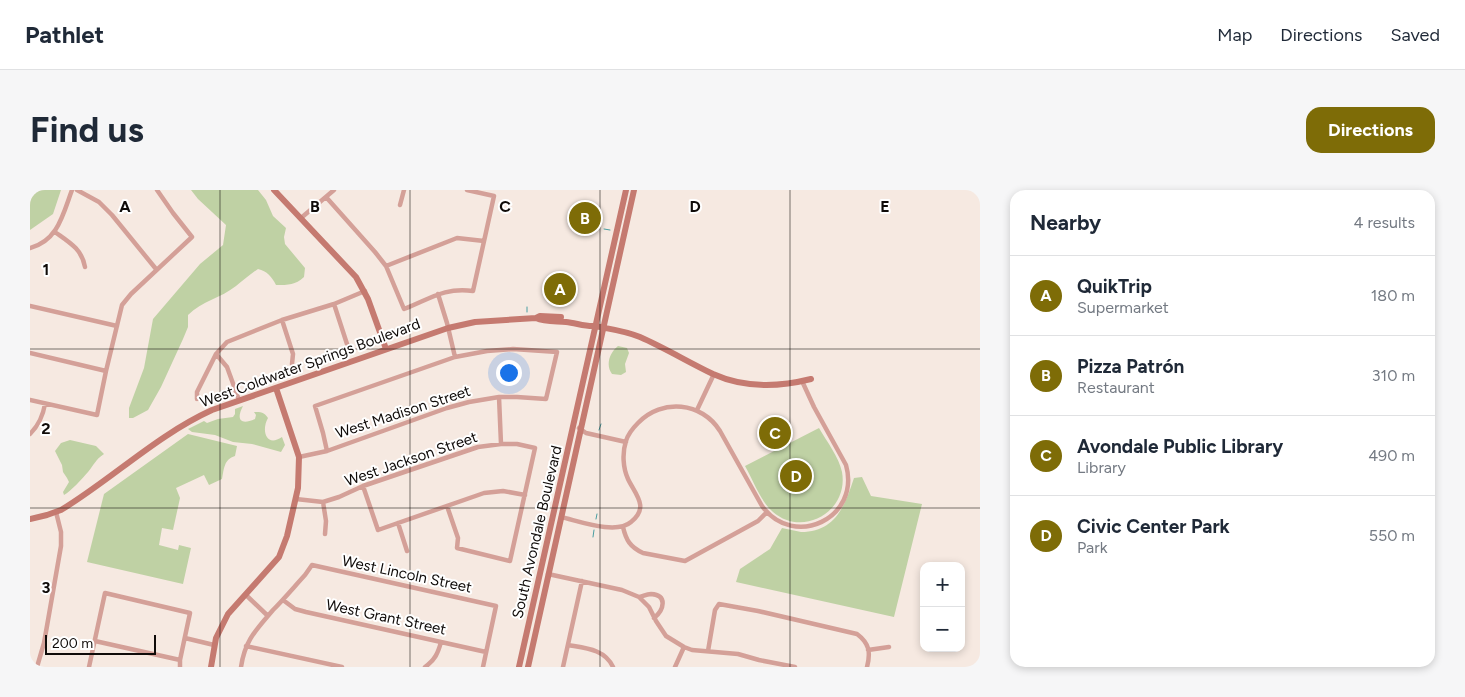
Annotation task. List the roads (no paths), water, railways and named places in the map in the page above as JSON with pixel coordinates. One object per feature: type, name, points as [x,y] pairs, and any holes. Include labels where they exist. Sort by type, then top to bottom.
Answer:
[{"type":"street","points":[[30,248],[44,242],[55,232],[72,190]]},
{"type":"street","points":[[76,190],[92,197],[106,209],[156,269]]},
{"type":"street","points":[[30,400],[97,415],[122,305],[156,269],[192,237],[173,214],[157,190]]},
{"type":"street","points":[[274,190],[356,277],[365,290],[386,349]]},
{"type":"street","points":[[301,218],[334,190]]},
{"type":"street","points":[[400,206],[404,190]]},
{"type":"street","points":[[326,197],[386,266],[404,309],[438,294],[455,290],[473,291],[494,196],[467,190]]},
{"type":"street","points":[[628,190],[624,214],[628,217]]},
{"type":"street","points":[[619,260],[616,253],[623,224],[619,221],[628,190]]},
{"type":"street","points":[[619,260],[634,190]]},
{"type":"street","name":"South Avondale Boulevard","points":[[519,667],[619,221]]},
{"type":"street","points":[[55,232],[80,252],[85,267]]},
{"type":"street","points":[[386,266],[457,238],[484,240]]},
{"type":"street","name":"South Avondale Boulevard","points":[[528,667],[619,260]]},
{"type":"street","points":[[197,399],[197,392],[216,354],[227,342],[282,320],[334,304],[365,290]]},
{"type":"street","points":[[327,451],[315,406],[455,358],[438,294]]},
{"type":"street","points":[[334,304],[347,344]]},
{"type":"street","points":[[30,306],[117,326]]},
{"type":"street","name":"West Coldwater Springs Boulevard","points":[[30,518],[56,512],[71,504],[172,431],[212,410],[448,328],[475,322],[536,318],[595,326],[639,336],[714,374]]},
{"type":"street","points":[[282,320],[293,354],[292,364]]},
{"type":"street","name":"West Madison Street","points":[[298,457],[327,451],[469,402],[498,397],[546,400],[557,352],[513,349],[487,351],[455,358]]},
{"type":"street","points":[[30,353],[106,371]]},
{"type":"street","points":[[216,354],[227,367],[239,400]]},
{"type":"street","points":[[697,410],[714,374],[758,385],[783,384],[811,378]]},
{"type":"street","points":[[553,515],[604,527],[623,527],[630,523],[639,512],[640,505],[638,494],[627,478],[625,470],[624,452],[626,442],[635,426],[653,412],[673,406],[683,406],[706,415],[717,425],[767,512],[775,519],[784,524],[802,526],[815,525],[831,517],[838,510],[846,493],[849,475],[846,465],[814,408],[802,381]]},
{"type":"street","points":[[211,667],[214,645],[228,614],[281,554],[296,499],[299,476],[298,457],[276,388]]},
{"type":"street","points":[[498,397],[501,444]]},
{"type":"street","points":[[30,434],[41,420],[45,404]]},
{"type":"street","points":[[573,426],[586,432],[626,442]]},
{"type":"street","name":"West Jackson Street","points":[[296,499],[323,502],[478,447],[501,444],[517,444],[535,448],[524,495]]},
{"type":"street","points":[[364,486],[378,530],[484,493],[504,491],[524,495],[510,561],[457,548],[458,538],[447,506]]},
{"type":"street","points":[[323,502],[326,521],[325,534]]},
{"type":"street","points":[[37,667],[44,643],[61,546],[61,532],[56,512]]},
{"type":"street","points":[[623,527],[626,539],[632,548],[643,553],[685,561],[758,521],[767,512]]},
{"type":"street","points":[[398,523],[407,552]]},
{"type":"street","name":"West Lincoln Street","points":[[283,600],[312,565],[496,606],[486,652]]},
{"type":"street","points":[[548,574],[622,590],[639,597],[648,607],[666,636],[684,647],[692,650],[738,654],[796,667]]},
{"type":"street","points":[[563,667],[582,581]]},
{"type":"street","points":[[89,667],[105,594],[190,613],[180,667]]},
{"type":"street","points":[[639,597],[651,594],[656,595],[662,600],[661,612],[654,618]]},
{"type":"street","points":[[246,595],[268,616]]},
{"type":"street","points":[[241,667],[246,646],[253,633],[283,600]]},
{"type":"street","name":"West Grant Street","points":[[283,600],[295,609],[306,612],[486,652]]},
{"type":"street","points":[[708,652],[715,610],[719,604],[767,612],[850,631],[865,639],[869,658],[867,667]]},
{"type":"street","points":[[185,638],[214,645]]},
{"type":"street","points":[[95,641],[180,660]]},
{"type":"street","points":[[425,667],[438,654],[442,642]]},
{"type":"street","points":[[568,645],[599,651],[606,656],[613,667]]},
{"type":"street","points":[[246,646],[342,667]]},
{"type":"street","points":[[675,667],[684,647]]},
{"type":"street","points":[[868,650],[889,647]]},
{"type":"street","points":[[483,667],[486,652]]},
{"type":"waterway","points":[[604,229],[610,230]]},
{"type":"waterway","points":[[527,307],[527,312]]},
{"type":"waterway","points":[[599,430],[601,424]]},
{"type":"waterway","points":[[596,519],[597,514]]},
{"type":"waterway","points":[[593,537],[594,530]]},
{"type":"place","name":"Pizza Patrón","points":[[585,218]]},
{"type":"place","name":"QuikTrip","points":[[560,289]]},
{"type":"place","name":"Avondale Public Library","points":[[775,433]]},
{"type":"place","name":"Civic Center Park","points":[[796,476]]}]
